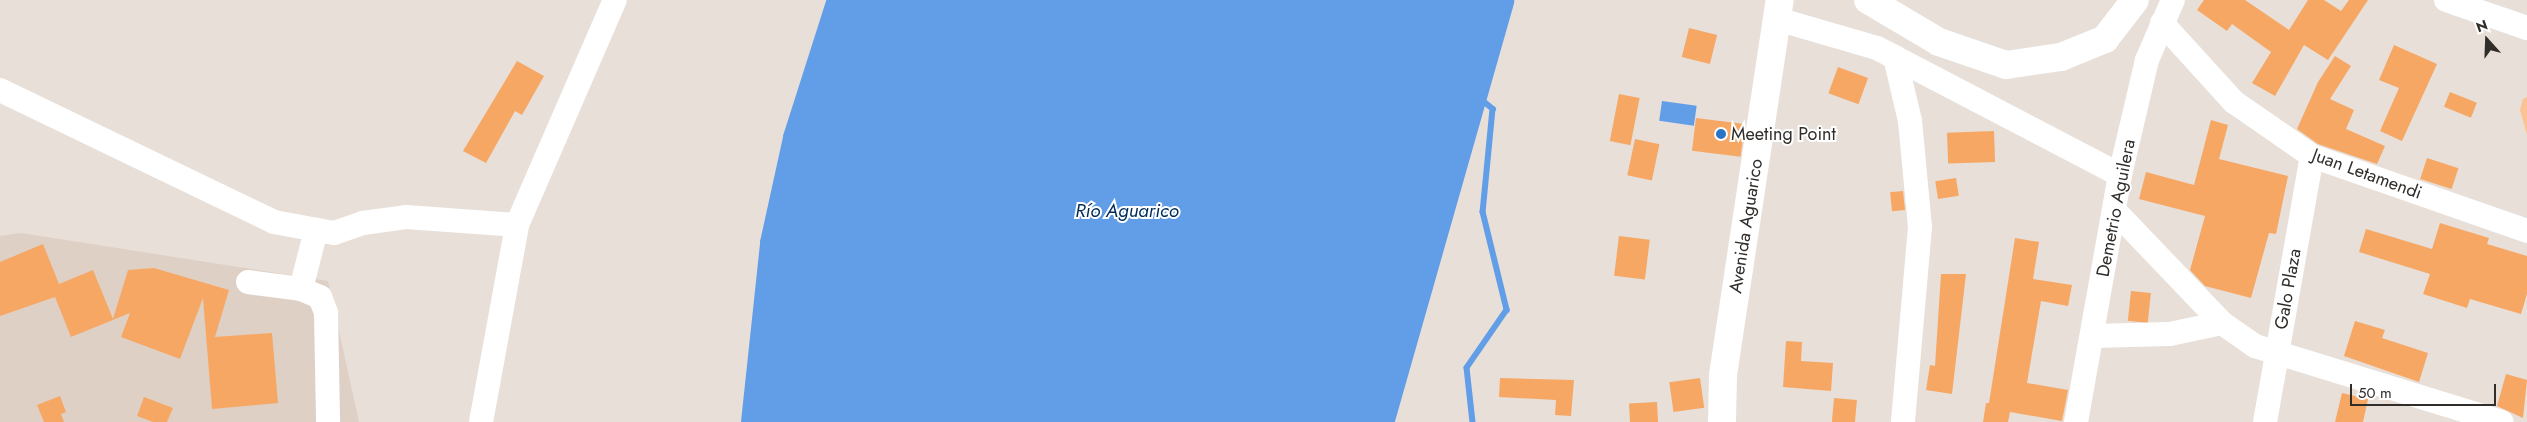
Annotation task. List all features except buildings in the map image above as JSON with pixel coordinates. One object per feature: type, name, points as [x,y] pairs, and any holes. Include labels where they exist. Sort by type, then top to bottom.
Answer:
[{"type":"highway","points":[[1868,0],[1939,42],[2006,65],[2061,57],[2105,39],[2134,0]]},
{"type":"highway","name":"Avenida Aguarico","points":[[1722,422],[1723,376],[1779,10]]},
{"type":"street","points":[[481,422],[517,225],[615,0]]},
{"type":"street","name":"Demetrio Aguilera","points":[[2076,422],[2120,175],[2147,60],[2173,0]]},
{"type":"street","points":[[2446,0],[2527,28]]},
{"type":"street","points":[[1779,10],[1877,48],[2120,175]]},
{"type":"street","name":"Juan Letamendi","points":[[2162,23],[2234,102],[2312,156],[2527,231]]},
{"type":"street","points":[[1895,57],[1910,122],[1920,227],[1903,422]]},
{"type":"street","points":[[0,90],[274,222],[334,233],[363,223],[406,217],[517,225]]},
{"type":"street","name":"Galo Plaza","points":[[2265,422],[2312,156]]},
{"type":"street","points":[[2115,211],[2222,323],[2255,346],[2502,422]]},
{"type":"street","points":[[301,289],[316,230]]},
{"type":"street","points":[[248,282],[301,289],[320,297],[326,313],[328,422]]},
{"type":"street","points":[[2092,336],[2170,334],[2222,323]]},
{"type":"shaded area","points":[[2527,97],[2527,135],[2520,110],[2523,99]]},
{"type":"shaded area","points":[[21,233],[328,281],[359,422],[0,422],[0,236]]},
{"type":"water","name":"Río Aguarico","points":[[844,0],[1496,0],[1376,422],[758,422],[777,243],[800,138]]},
{"type":"water","points":[[1662,101],[1697,106],[1694,126],[1659,121]]},
{"type":"waterway","points":[[758,422],[777,243],[800,138],[844,0]]},
{"type":"waterway","points":[[1376,422],[1496,0]]},
{"type":"waterway","points":[[1466,87],[1493,109],[1483,212],[1507,310],[1467,368],[1473,422]]},
{"type":"place","name":"Meeting Point","points":[[1721,134]]}]
